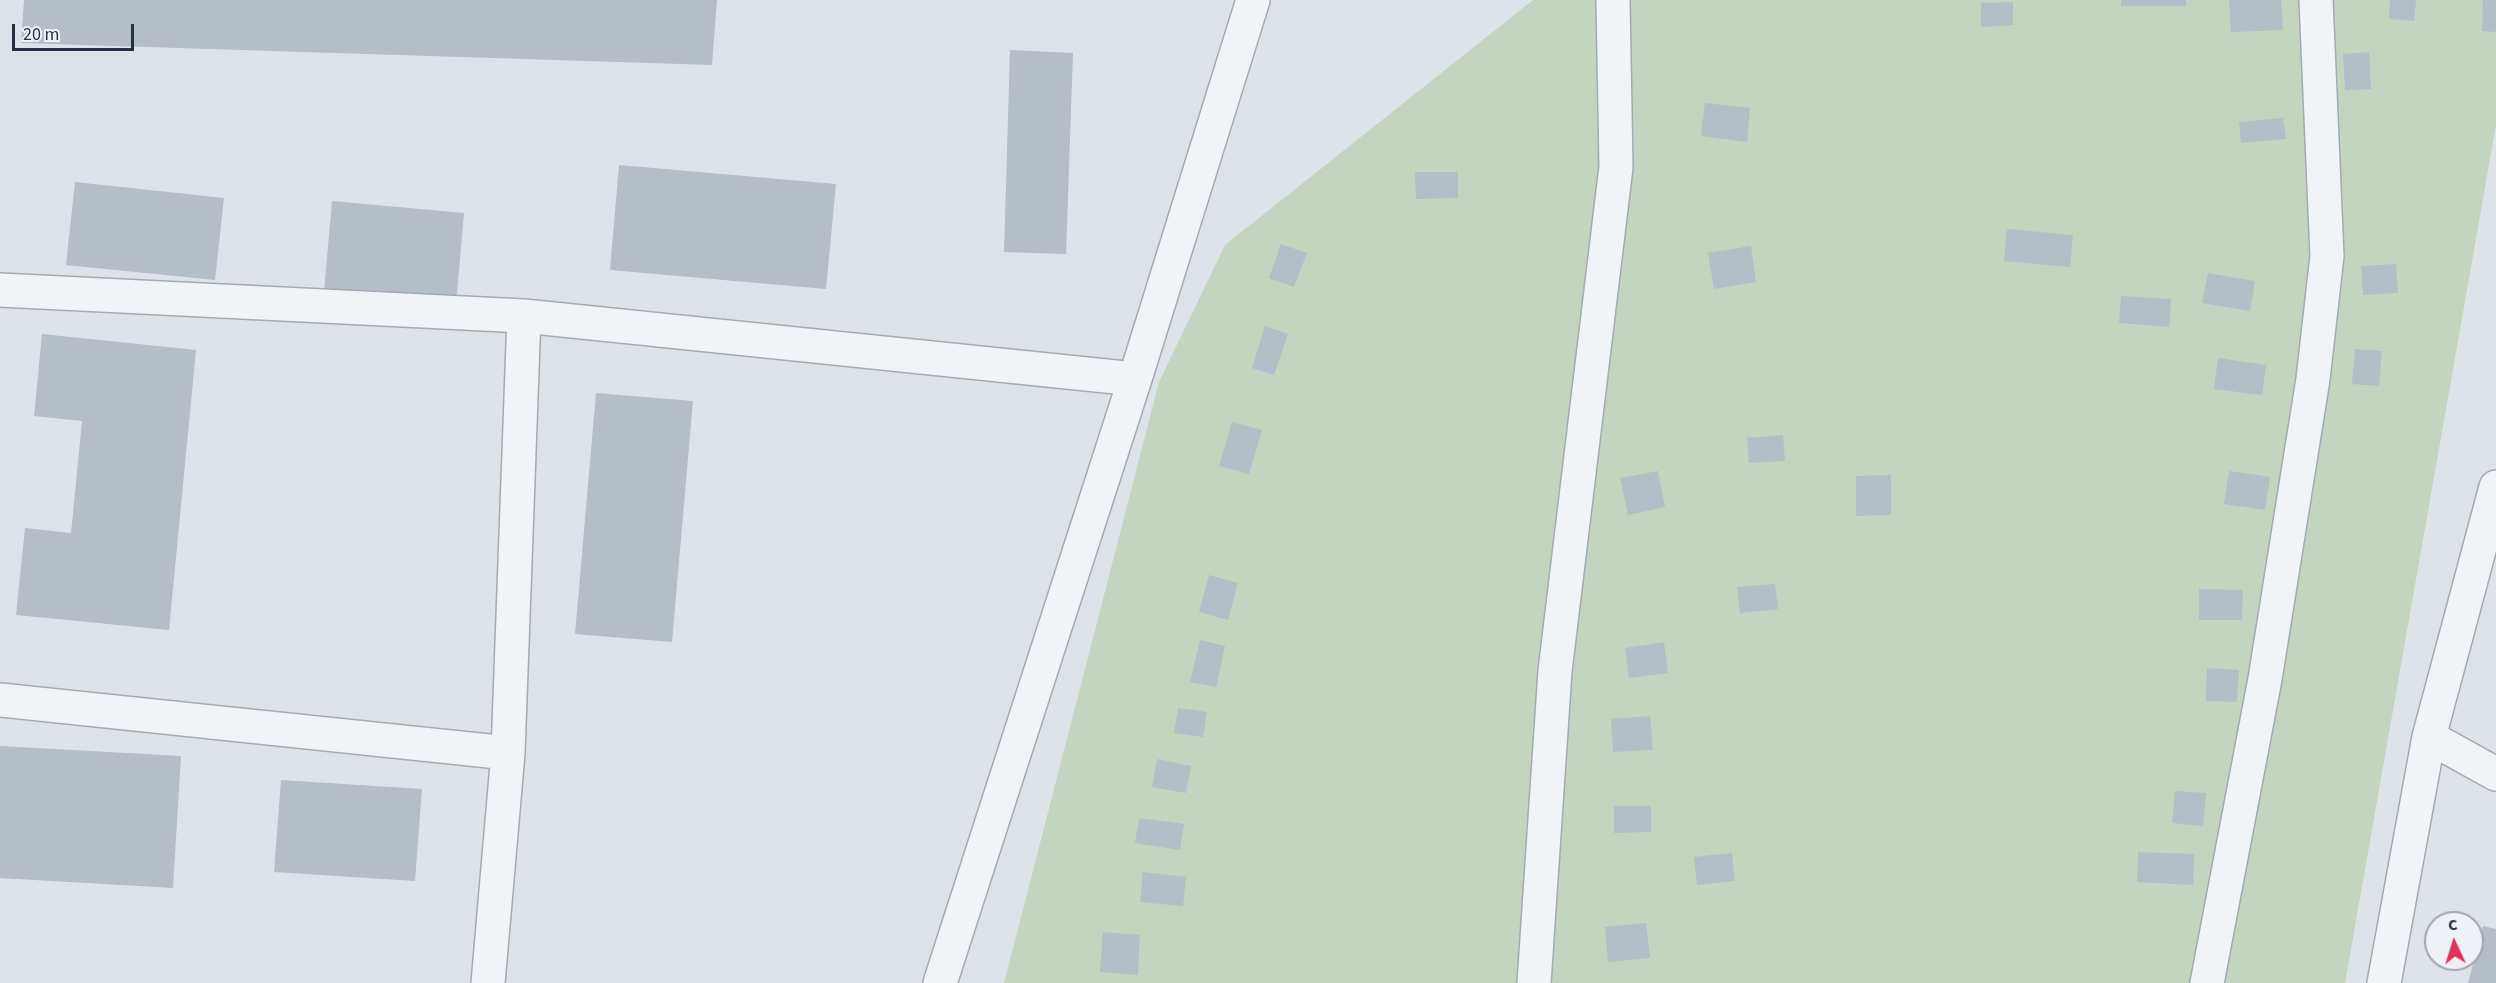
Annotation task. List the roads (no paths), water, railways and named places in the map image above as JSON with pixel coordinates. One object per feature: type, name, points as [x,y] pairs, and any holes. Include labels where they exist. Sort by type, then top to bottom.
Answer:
[{"type":"lane","points":[[940,983],[1135,379],[1254,0]]},
{"type":"lane","points":[[1534,983],[1555,671],[1616,167],[1613,0]]},
{"type":"lane","points":[[2207,983],[2265,679],[2313,378],[2327,256],[2316,0]]},
{"type":"lane","points":[[0,290],[524,315],[1135,379]]},
{"type":"lane","points":[[488,983],[508,753],[524,315]]},
{"type":"lane","points":[[2384,983],[2430,737],[2496,487]]},
{"type":"lane","points":[[0,700],[508,753]]},
{"type":"lane","points":[[2430,737],[2496,774]]}]
